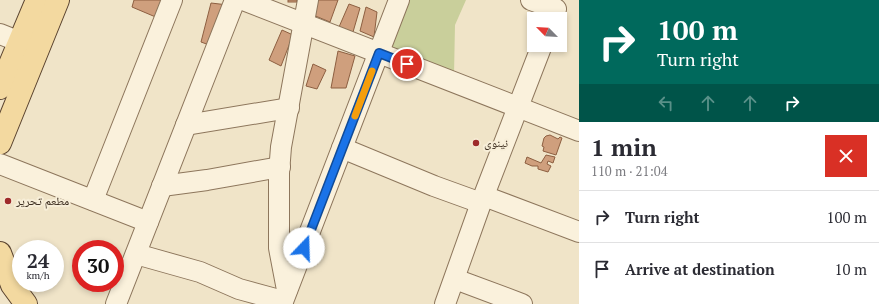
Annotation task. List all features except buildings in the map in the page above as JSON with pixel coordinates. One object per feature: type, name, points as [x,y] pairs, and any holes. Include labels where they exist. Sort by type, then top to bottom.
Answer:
[{"type":"main road","points":[[0,88],[37,0]]},
{"type":"main road","points":[[0,143],[58,0]]},
{"type":"main road","points":[[0,253],[12,285],[26,304]]},
{"type":"street","points":[[93,200],[172,0]]},
{"type":"street","points":[[116,304],[235,0]]},
{"type":"street","points":[[243,0],[579,131]]},
{"type":"street","points":[[284,298],[279,248],[280,167],[282,147],[308,0]]},
{"type":"street","points":[[284,298],[399,0]]},
{"type":"street","points":[[531,0],[556,9]]},
{"type":"street","points":[[0,34],[20,42]]},
{"type":"street","points":[[446,304],[483,200],[539,52]]},
{"type":"street","points":[[186,124],[289,108]]},
{"type":"street","points":[[342,148],[434,186],[483,200],[579,232]]},
{"type":"street","points":[[0,164],[148,222]]},
{"type":"street","points":[[162,186],[207,180],[280,167]]},
{"type":"street","points":[[136,254],[200,272],[239,289],[284,298]]},
{"type":"street","points":[[455,278],[522,304]]},
{"type":"green space","points":[[403,0],[466,0],[455,25],[454,75],[384,51]]},
{"type":"slow traffic","points":[[355,116],[372,71]]},
{"type":"place","name":"نينوى","points":[[476,143]]},
{"type":"place","name":"مطعم تحرير","points":[[8,201]]},
{"type":"route","points":[[304,248],[379,53],[407,64]]}]
